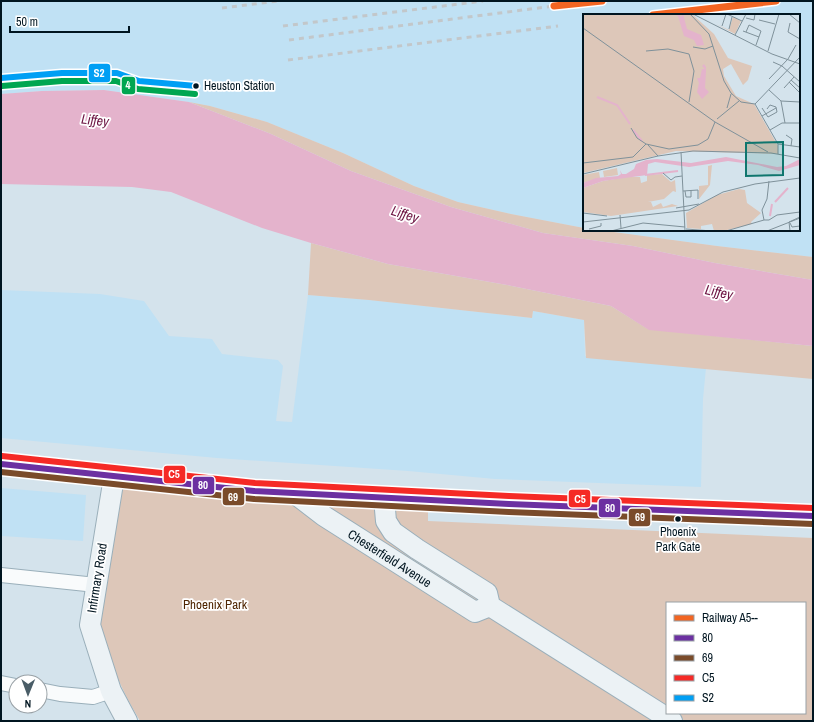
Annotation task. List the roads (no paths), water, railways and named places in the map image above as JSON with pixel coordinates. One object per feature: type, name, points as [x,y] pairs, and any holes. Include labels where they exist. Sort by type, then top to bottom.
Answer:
[{"type":"main road","points":[[1,464],[254,491],[813,516]]},
{"type":"main road","name":"Infirmary Road","points":[[114,477],[90,625],[110,691],[127,721]]},
{"type":"main road","name":"Chesterfield Avenue","points":[[294,493],[324,516],[475,612],[490,606],[487,593],[393,532],[386,521],[384,498]]},
{"type":"main road","points":[[490,606],[672,721]]},
{"type":"street","points":[[1,575],[96,585]]},
{"type":"street","points":[[48,691],[79,697],[94,697],[110,691]]},
{"type":"water","name":"Liffey","points":[[104,90],[189,102],[271,134],[351,171],[451,207],[543,233],[633,246],[715,263],[813,280],[813,346],[649,330],[611,306],[507,285],[388,264],[262,228],[171,192],[132,187],[1,184],[1,94],[42,91]]},
{"type":"railway","points":[[222,8],[278,1]]},
{"type":"railway","points":[[283,26],[483,1]]},
{"type":"railway","points":[[289,40],[554,6]]},
{"type":"railway","points":[[288,60],[558,26]]},
{"type":"rail line","name":"A5--","points":[[554,6],[602,1]]},
{"type":"rail line","name":"A5--","points":[[662,14],[776,1]]},
{"type":"place","name":"Heuston Station","points":[[196,86]]},
{"type":"place","name":"Phoenix Park Gate","points":[[678,519]]},
{"type":"park label","name":"Phoenix Park","points":[[215,604]]}]
